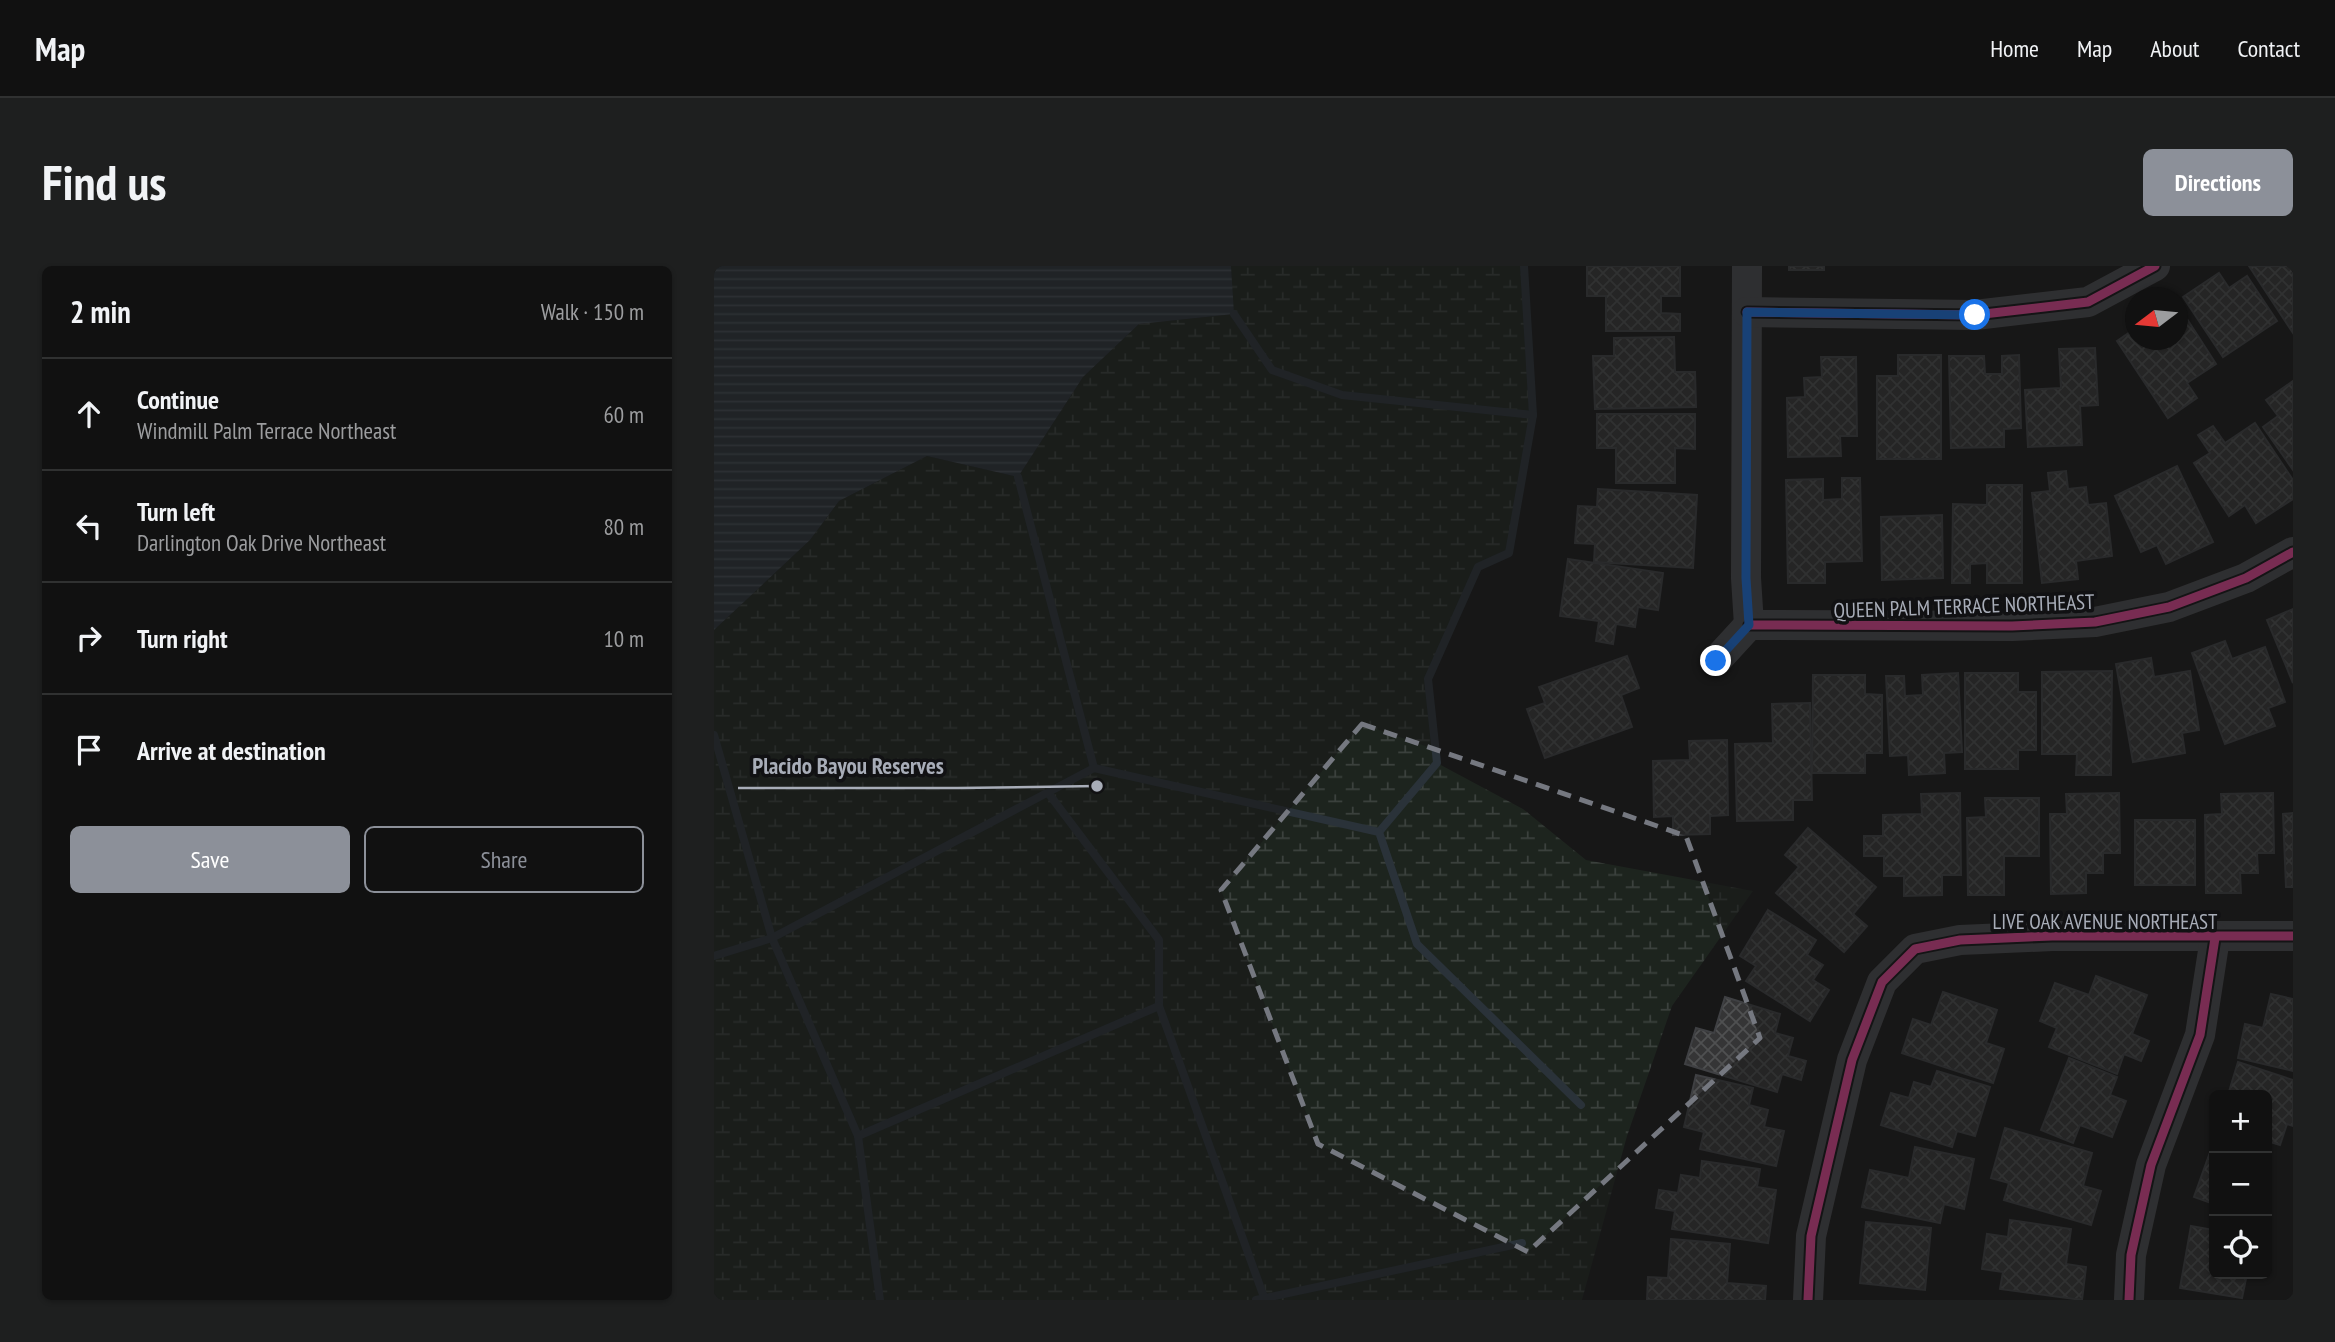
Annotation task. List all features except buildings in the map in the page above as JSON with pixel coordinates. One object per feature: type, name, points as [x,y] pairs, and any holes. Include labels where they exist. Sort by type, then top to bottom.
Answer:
[{"type":"street","points":[[1716,661],[1749,625],[1746,578],[1747,266]]},
{"type":"street","points":[[1747,312],[1975,315],[2088,302],[2155,266]]},
{"type":"street","name":"QUEEN PALM TERRACE NORTHEAST","points":[[1749,625],[1999,626],[2095,622],[2169,607],[2246,578],[2293,552]]},
{"type":"street","name":"LIVE OAK AVENUE NORTHEAST","points":[[1808,1300],[1811,1237],[1852,1059],[1882,982],[1914,949],[1960,940],[2025,937],[2293,936]]},
{"type":"street","points":[[2129,1300],[2131,1255],[2151,1165],[2200,1035],[2215,938]]},
{"type":"highlighted area","points":[[1362,724],[1686,836],[1760,1038],[1528,1252],[1318,1144],[1221,890]]},
{"type":"green space","points":[[1231,266],[1524,266],[1533,415],[1509,553],[1478,567],[1428,679],[1437,763],[1523,809],[1586,860],[1753,891],[1672,1006],[1627,1136],[1582,1300],[714,1300],[714,630],[810,540],[839,501],[927,456],[1018,477],[1083,377],[1139,324],[1233,314]]},
{"type":"shaded area","points":[[714,266],[1231,266],[1234,314],[1139,324],[1083,377],[1018,477],[927,456],[839,501],[810,540],[714,630]]},
{"type":"waterway","points":[[1524,266],[1533,415]]},
{"type":"waterway","points":[[1234,314],[1272,370],[1342,395],[1533,415],[1509,553],[1478,567],[1428,679],[1437,763],[1379,832]]},
{"type":"waterway","points":[[1018,477],[1094,768]]},
{"type":"waterway","points":[[714,735],[772,938],[858,1136],[880,1300]]},
{"type":"waterway","points":[[714,956],[772,938],[1094,768],[1379,832],[1417,944],[1581,1105]]},
{"type":"waterway","points":[[1049,794],[1159,940],[1159,1006],[1265,1300]]},
{"type":"waterway","points":[[858,1136],[1159,1006]]},
{"type":"waterway","points":[[1256,1300],[1522,1243]]},
{"type":"cycle path","points":[[1747,312],[1975,315],[2088,302],[2155,266]]},
{"type":"cycle path","points":[[1749,625],[2012,626],[2095,622],[2169,607],[2246,578],[2293,552]]},
{"type":"cycle path","points":[[1808,1300],[1811,1236],[1852,1060],[1882,982],[1915,949],[1960,940],[2052,936],[2293,936]]},
{"type":"cycle path","points":[[2129,1300],[2131,1255],[2151,1165],[2200,1035],[2215,938]]},
{"type":"place","name":"Placido Bayou Reserves","points":[[1097,786]]},
{"type":"route","points":[[1716,661],[1749,625],[1746,578],[1747,312],[1975,315]]}]
